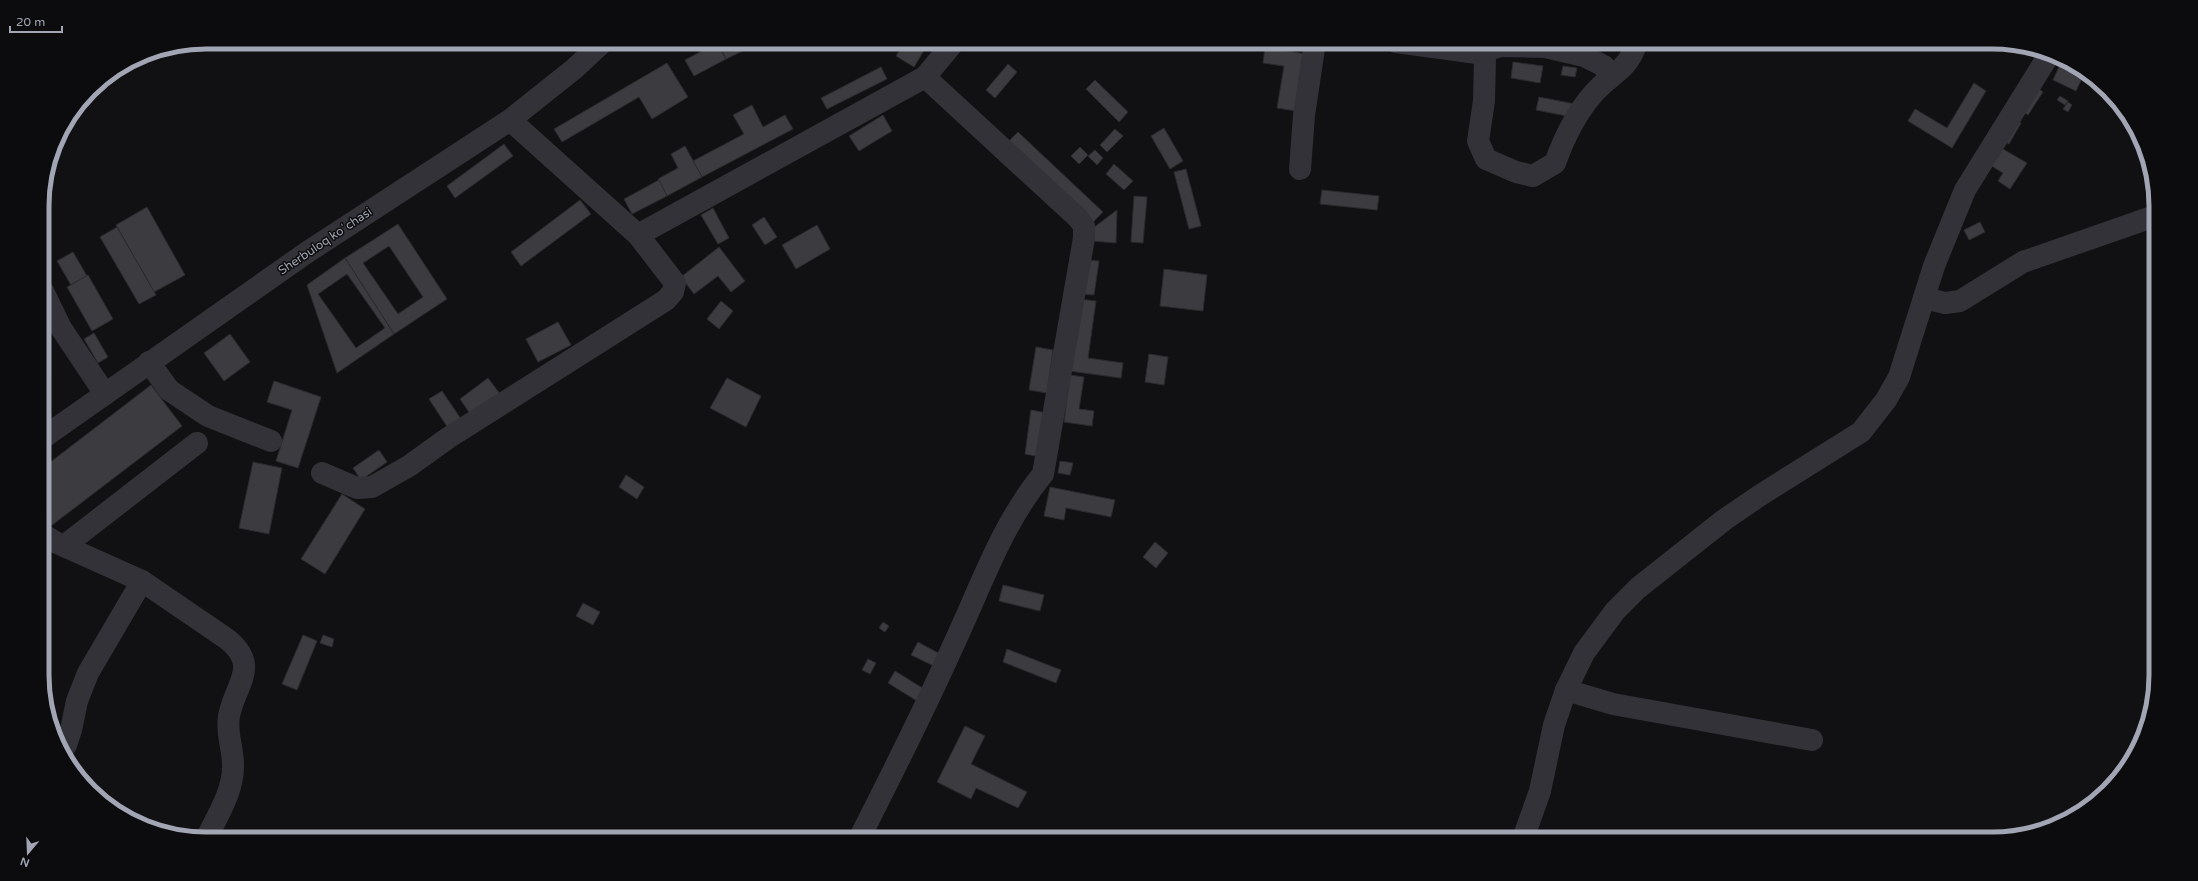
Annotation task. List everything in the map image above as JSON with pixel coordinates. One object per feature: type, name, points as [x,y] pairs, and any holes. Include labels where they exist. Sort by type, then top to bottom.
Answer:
[{"type":"street","name":"Sherbuloq koʻchasi","points":[[49,433],[306,253],[510,120],[574,69],[595,49]]},
{"type":"street","points":[[638,235],[925,77],[948,49]]},
{"type":"street","points":[[1300,169],[1304,115],[1314,49]]},
{"type":"street","points":[[1448,49],[1477,53],[1491,49]]},
{"type":"street","points":[[1554,49],[1584,56],[1604,66],[1610,78]]},
{"type":"street","points":[[1477,53],[1485,58],[1484,101],[1478,141],[1486,159],[1516,172],[1533,176],[1556,163],[1565,136],[1594,93],[1625,66],[1634,49]]},
{"type":"street","points":[[1525,832],[1540,791],[1554,725],[1566,690],[1584,653],[1615,611],[1638,588],[1759,496],[1861,432],[1878,411],[1899,377],[1934,266],[1966,190],[2047,59]]},
{"type":"street","points":[[862,832],[952,649],[1001,540],[1026,494],[1043,474],[1084,238],[1084,226],[1078,218],[925,77]]},
{"type":"street","points":[[322,472],[357,488],[372,487],[409,466],[448,438],[666,300],[673,292],[675,283],[638,235],[510,120]]},
{"type":"street","points":[[1924,298],[1945,303],[1960,301],[2024,262],[2149,218]]},
{"type":"street","points":[[49,303],[61,328],[104,394]]},
{"type":"street","points":[[149,362],[169,390],[208,416],[271,441]]},
{"type":"street","points":[[64,546],[196,443]]},
{"type":"street","points":[[49,538],[142,581],[227,639],[237,647],[242,654],[244,673],[229,714],[228,726],[233,764],[232,780],[209,832]]},
{"type":"street","points":[[65,746],[71,730],[77,701],[88,673],[142,581]]},
{"type":"street","points":[[1566,690],[1613,704],[1812,740]]},
{"type":"building","points":[[706,49],[720,49],[726,59],[694,76],[685,60]]},
{"type":"building","points":[[721,49],[747,49],[726,59]]},
{"type":"building","points":[[900,49],[925,49],[914,67],[896,56]]},
{"type":"building","points":[[1265,49],[1276,49],[1305,54],[1296,111],[1277,108],[1284,66],[1263,63]]},
{"type":"building","points":[[1513,62],[1543,66],[1540,83],[1511,78]]},
{"type":"building","points":[[667,63],[688,97],[652,119],[639,97],[562,142],[554,129]]},
{"type":"building","points":[[1008,64],[1017,72],[995,98],[986,90]]},
{"type":"building","points":[[2060,64],[2082,77],[2076,91],[2053,80]]},
{"type":"building","points":[[1563,66],[1577,68],[1575,77],[1561,75]]},
{"type":"building","points":[[881,67],[887,79],[827,109],[821,98]]},
{"type":"building","points":[[1095,80],[1128,112],[1119,122],[1086,89]]},
{"type":"building","points":[[1974,83],[1986,91],[1952,148],[1908,121],[1915,109],[1947,128]]},
{"type":"building","points":[[2037,88],[2043,92],[2028,115],[2022,111]]},
{"type":"building","points":[[2060,96],[2068,101],[2065,105],[2057,100]]},
{"type":"building","points":[[1539,97],[1575,104],[1572,117],[1536,110]]},
{"type":"building","points":[[2068,102],[2072,105],[2068,112],[2063,109]]},
{"type":"building","points":[[752,105],[763,127],[785,115],[793,129],[702,177],[693,161],[744,134],[733,115]]},
{"type":"building","points":[[883,115],[892,131],[859,151],[849,136]]},
{"type":"building","points":[[2014,118],[2021,123],[2009,144],[2001,139]]},
{"type":"building","points":[[1164,128],[1183,161],[1170,169],[1151,136]]},
{"type":"building","points":[[1115,129],[1123,136],[1107,152],[1100,145]]},
{"type":"building","points":[[1018,132],[1103,212],[1091,224],[1007,143]]},
{"type":"building","points":[[504,144],[513,156],[455,198],[447,186]]},
{"type":"building","points":[[1996,145],[2027,163],[2010,189],[1998,181],[2003,173],[1985,162]]},
{"type":"building","points":[[685,146],[702,177],[667,196],[658,179],[678,168],[671,154]]},
{"type":"building","points":[[1080,147],[1088,155],[1079,164],[1071,156]]},
{"type":"building","points":[[1095,150],[1103,158],[1097,165],[1088,156]]},
{"type":"building","points":[[1114,164],[1133,181],[1124,190],[1106,174]]},
{"type":"building","points":[[1186,169],[1201,226],[1189,229],[1174,172]]},
{"type":"building","points":[[659,180],[667,196],[632,214],[624,199]]},
{"type":"building","points":[[1322,190],[1379,196],[1377,210],[1320,204]]},
{"type":"building","points":[[1134,196],[1147,197],[1143,243],[1131,242]]},
{"type":"building","points":[[580,200],[591,214],[521,266],[511,252]]},
{"type":"building","points":[[147,207],[185,275],[154,292],[116,225]]},
{"type":"building","points":[[713,208],[729,238],[718,244],[701,215]]},
{"type":"building","points":[[1117,210],[1116,243],[1092,241],[1093,228]]},
{"type":"building","points":[[764,217],[777,237],[765,245],[752,225]]},
{"type":"building","points":[[1980,222],[1985,232],[1969,240],[1964,230]]},
{"type":"building","points":[[398,224],[447,299],[394,334],[345,258]],"holes":[[[389,246],[423,297],[398,314],[363,263]]]},
{"type":"building","points":[[817,225],[830,249],[796,269],[782,245]]},
{"type":"building","points":[[117,227],[156,295],[139,304],[100,237]]},
{"type":"building","points":[[719,247],[745,281],[731,292],[718,276],[694,294],[681,277]]},
{"type":"building","points":[[73,252],[87,276],[71,285],[57,261]]},
{"type":"building","points":[[345,258],[394,334],[337,373],[307,285]],"holes":[[[347,274],[385,328],[356,348],[318,294]]]},
{"type":"building","points":[[1086,260],[1099,261],[1094,295],[1081,294]]},
{"type":"building","points":[[1164,269],[1207,275],[1203,311],[1160,306]]},
{"type":"building","points":[[88,275],[113,319],[92,331],[67,287]]},
{"type":"building","points":[[1079,299],[1096,301],[1088,358],[1123,363],[1121,378],[1069,371]]},
{"type":"building","points":[[721,301],[733,311],[719,329],[707,319]]},
{"type":"building","points":[[558,322],[571,345],[538,362],[526,339]]},
{"type":"building","points":[[94,333],[108,357],[98,363],[84,339]]},
{"type":"building","points":[[230,334],[250,362],[224,381],[204,353]]},
{"type":"building","points":[[1036,347],[1053,350],[1047,393],[1029,390]]},
{"type":"building","points":[[1149,354],[1168,357],[1164,385],[1145,382]]},
{"type":"building","points":[[1070,375],[1084,377],[1079,409],[1094,411],[1092,426],[1064,422]]},
{"type":"building","points":[[488,378],[500,394],[471,415],[460,399]]},
{"type":"building","points":[[727,378],[761,396],[746,427],[710,408]]},
{"type":"building","points":[[274,381],[321,397],[298,468],[276,461],[292,410],[267,402]]},
{"type":"building","points":[[151,385],[182,426],[49,527],[49,463]]},
{"type":"building","points":[[442,391],[461,419],[448,428],[429,399]]},
{"type":"building","points":[[1031,410],[1047,413],[1041,457],[1025,454]]},
{"type":"building","points":[[379,450],[387,462],[361,480],[353,468]]},
{"type":"building","points":[[1060,461],[1073,463],[1070,475],[1058,473]]},
{"type":"building","points":[[253,462],[282,468],[269,534],[239,528]]},
{"type":"building","points":[[626,475],[644,487],[637,499],[619,487]]},
{"type":"building","points":[[1050,487],[1115,500],[1111,517],[1066,508],[1064,520],[1044,516]]},
{"type":"building","points":[[342,494],[365,509],[325,574],[301,559]]},
{"type":"building","points":[[1155,542],[1168,553],[1156,568],[1143,557]]},
{"type":"building","points":[[1003,585],[1044,595],[1040,611],[999,601]]},
{"type":"building","points":[[583,603],[600,612],[593,625],[576,616]]},
{"type":"building","points":[[883,622],[889,626],[885,632],[879,628]]},
{"type":"building","points":[[303,635],[317,641],[297,690],[282,684]]},
{"type":"building","points":[[323,635],[334,639],[332,647],[320,643]]},
{"type":"building","points":[[918,642],[940,654],[934,666],[911,655]]},
{"type":"building","points":[[1007,649],[1061,670],[1056,683],[1003,662]]},
{"type":"building","points":[[868,659],[876,663],[870,674],[862,670]]},
{"type":"building","points":[[895,671],[924,689],[917,701],[888,683]]},
{"type":"building","points":[[965,726],[985,736],[971,764],[1027,792],[1018,808],[976,788],[971,799],[937,782]]}]
